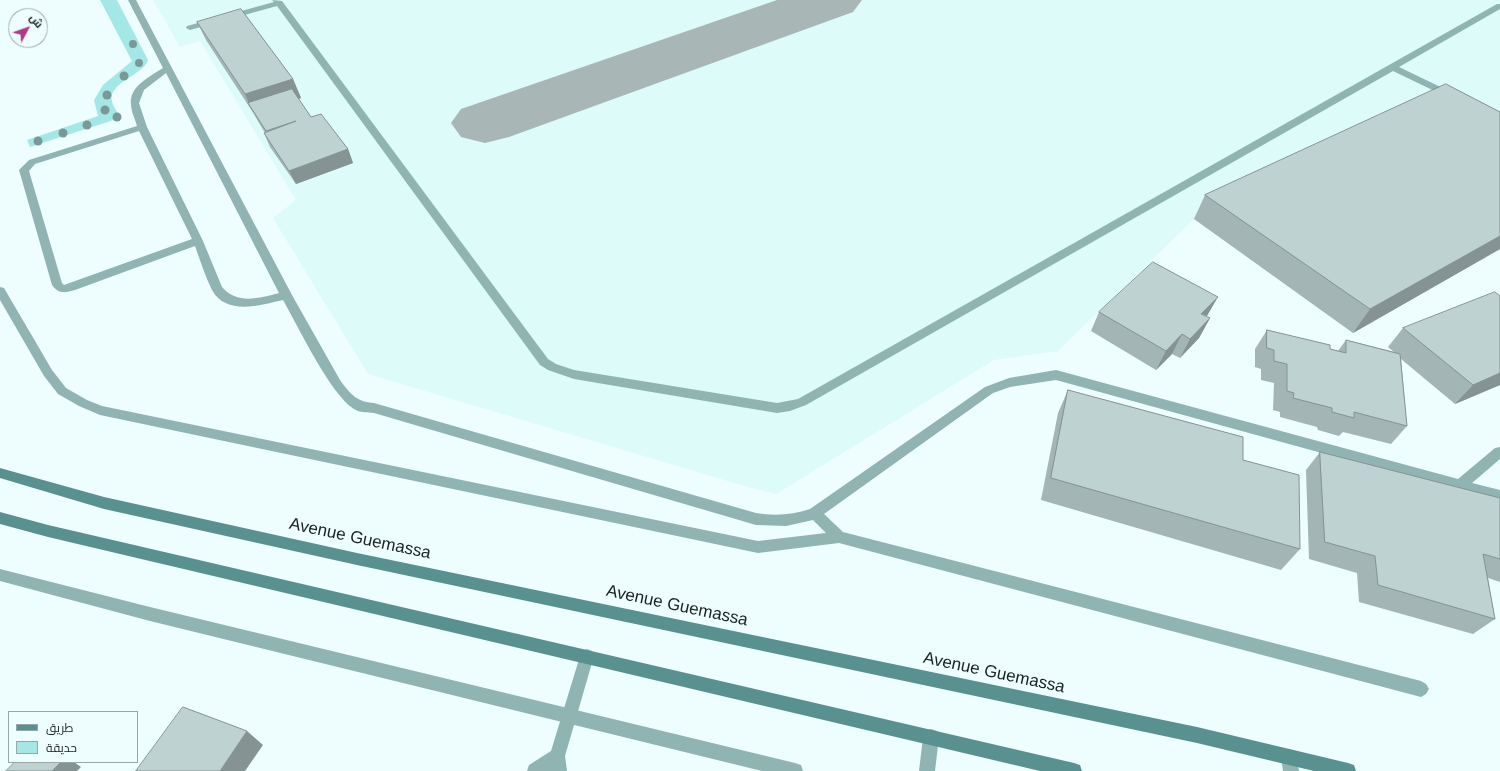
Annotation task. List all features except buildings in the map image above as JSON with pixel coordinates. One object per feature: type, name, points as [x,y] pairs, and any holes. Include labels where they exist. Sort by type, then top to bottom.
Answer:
[{"type":"main road","name":"Avenue Guemassa","points":[[0,473],[112,505],[357,559],[1189,733],[1290,764],[1348,771]]},
{"type":"main road","points":[[0,518],[48,531],[1074,771]]},
{"type":"street","points":[[132,0],[286,295],[342,392],[360,407],[374,408],[756,519],[772,522],[787,522],[802,519],[816,513],[989,390],[1009,383],[1056,375],[1500,496]]},
{"type":"street","points":[[190,28],[278,2],[544,362],[552,367],[574,374],[777,408],[802,402],[1500,6]]},
{"type":"street","points":[[1392,67],[1457,98]]},
{"type":"street","points":[[168,68],[147,82],[140,89],[135,103],[142,127],[198,241],[217,289],[223,296],[233,301],[245,303],[259,302],[286,295]]},
{"type":"street","points":[[142,127],[32,162],[24,170],[57,285],[62,289],[71,287],[198,241]]},
{"type":"street","points":[[0,291],[48,373],[62,391],[83,403],[100,410],[758,547],[839,537],[1421,689]]},
{"type":"street","points":[[1460,485],[1500,452]]},
{"type":"street","points":[[816,513],[839,537]]},
{"type":"street","points":[[0,575],[150,614],[795,771]]},
{"type":"street","points":[[535,771],[558,763],[587,656]]},
{"type":"street","points":[[927,771],[931,737]]},
{"type":"shaded area","points":[[153,0],[1500,0],[1500,249],[1353,333],[1194,219],[1058,351],[994,360],[776,494],[741,485],[368,374],[273,218],[296,200],[200,41],[180,47]]},
{"type":"green space","points":[[100,0],[117,0],[148,60],[140,70],[120,84],[112,95],[112,101],[120,118],[30,147],[27,140],[98,116],[94,100],[103,85],[132,61]]},
{"type":"taxiway","points":[[485,123],[833,0]]}]
